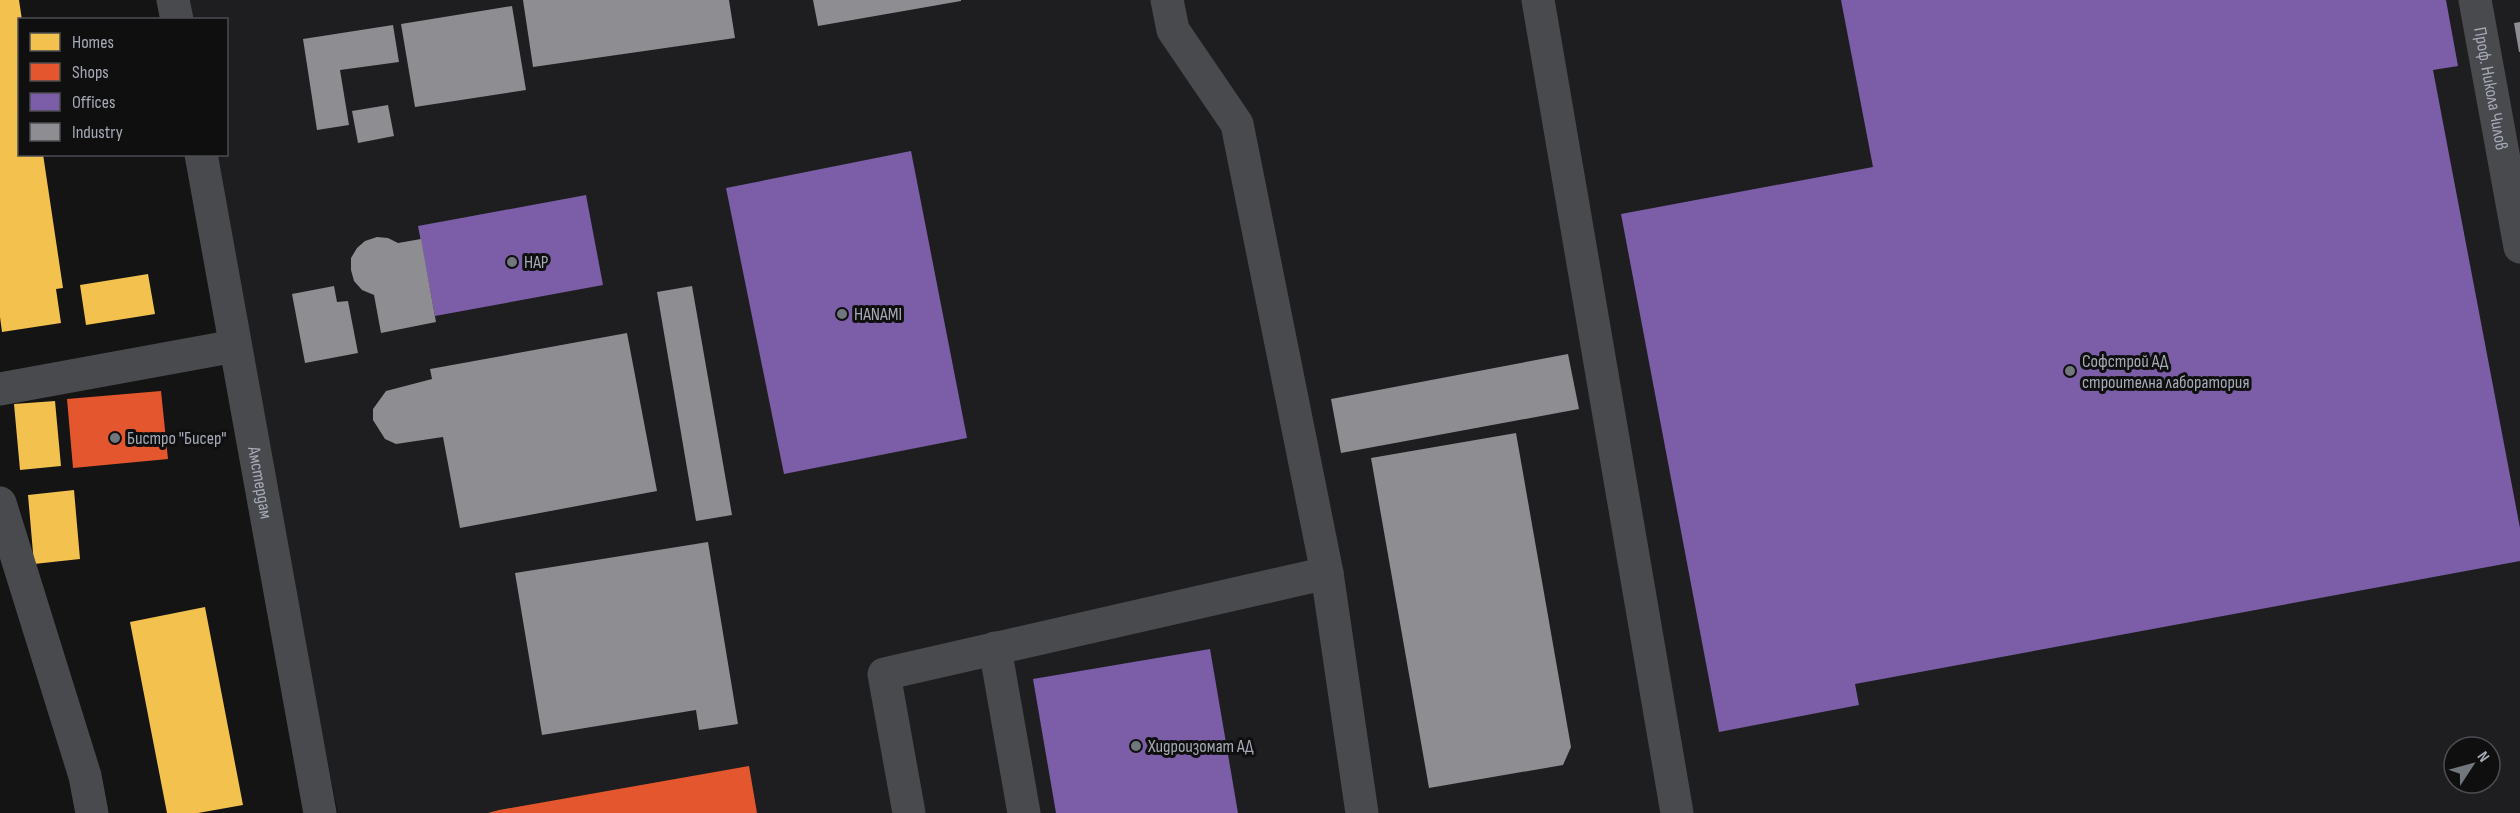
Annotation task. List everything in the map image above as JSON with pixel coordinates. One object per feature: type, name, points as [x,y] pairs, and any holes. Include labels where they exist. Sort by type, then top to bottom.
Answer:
[{"type":"street","points":[[173,0],[177,18]]},
{"type":"street","points":[[1538,0],[1677,813]]},
{"type":"street","name":"Проф. Никола Чилов","points":[[2475,0],[2520,247]]},
{"type":"street","points":[[1170,15],[1238,124],[1327,573],[1362,813]]},
{"type":"street","name":"Амстердам","points":[[201,156],[320,813]]},
{"type":"street","points":[[0,389],[235,346]]},
{"type":"street","points":[[0,503],[85,776],[92,813]]},
{"type":"street","points":[[909,813],[884,674],[1327,573]]},
{"type":"street","points":[[994,648],[1024,813]]},
{"type":"shaded area","points":[[189,0],[2520,0],[2520,813],[338,813],[298,615],[217,156],[228,156],[228,18],[193,18]]},
{"type":"building: Homes","points":[[0,0],[19,0],[22,18],[18,18],[18,156],[43,156],[63,288],[56,289],[61,323],[2,332],[0,317]]},
{"type":"building: Homes","points":[[148,274],[155,314],[86,325],[80,285]]},
{"type":"building: Homes","points":[[55,401],[61,466],[20,470],[14,404]]},
{"type":"building: Homes","points":[[74,490],[80,559],[34,564],[28,495]]},
{"type":"building: Homes","points":[[205,607],[243,805],[198,813],[167,813],[130,622]]},
{"type":"building: Shops","points":[[161,391],[168,459],[73,468],[67,399]]},
{"type":"building: Shops","points":[[749,766],[757,813],[488,813],[499,810]]},
{"type":"building: Offices","name":"Софстрой АД строителна лаборатория","points":[[1841,0],[2446,0],[2458,66],[2433,70],[2520,528],[2520,561],[1855,684],[1859,705],[1719,732],[1621,214],[1873,167]]},
{"type":"building: Offices","points":[[911,151],[967,438],[784,474],[726,188]]},
{"type":"building: Offices","name":"НАР","points":[[586,195],[603,285],[435,316],[418,226]]},
{"type":"building: Offices","name":"Хидроизомат АД","points":[[1210,649],[1238,813],[1056,813],[1033,679]]},
{"type":"building: Industry","points":[[523,0],[729,0],[735,38],[533,67]]},
{"type":"building: Industry","points":[[813,0],[961,0],[961,1],[818,26]]},
{"type":"building: Industry","points":[[512,6],[526,90],[415,107],[401,24]]},
{"type":"building: Industry","points":[[2520,22],[2520,52],[2519,52],[2514,23]]},
{"type":"building: Industry","points":[[393,25],[399,62],[340,70],[349,125],[317,130],[303,39]]},
{"type":"building: Industry","points":[[388,105],[394,136],[358,143],[352,111]]},
{"type":"building: Industry","points":[[377,237],[388,238],[398,243],[421,239],[436,322],[381,333],[374,295],[362,290],[354,281],[351,270],[351,258],[357,248],[365,241]]},
{"type":"building: Industry","points":[[334,286],[337,302],[348,301],[358,353],[305,363],[292,294]]},
{"type":"building: Industry","points":[[692,286],[732,515],[696,521],[657,292]]},
{"type":"building: Industry","points":[[627,333],[657,491],[460,528],[443,437],[396,444],[385,439],[373,420],[373,409],[386,391],[432,379],[430,369]]},
{"type":"building: Industry","points":[[1568,354],[1579,409],[1341,453],[1331,399]]},
{"type":"building: Industry","points":[[1516,433],[1571,747],[1563,765],[1429,788],[1371,458]]},
{"type":"building: Industry","points":[[708,542],[738,724],[699,730],[696,710],[542,735],[515,573]]},
{"type":"place","name":"НАР","points":[[512,262]]},
{"type":"place","name":"HANAMI","points":[[842,314]]},
{"type":"place","name":"Софстрой АД строителна лаборатория","points":[[2070,371]]},
{"type":"place","name":"Бистро \"Бисер\"","points":[[115,438]]},
{"type":"place","name":"Хидроизомат АД","points":[[1136,746]]}]
